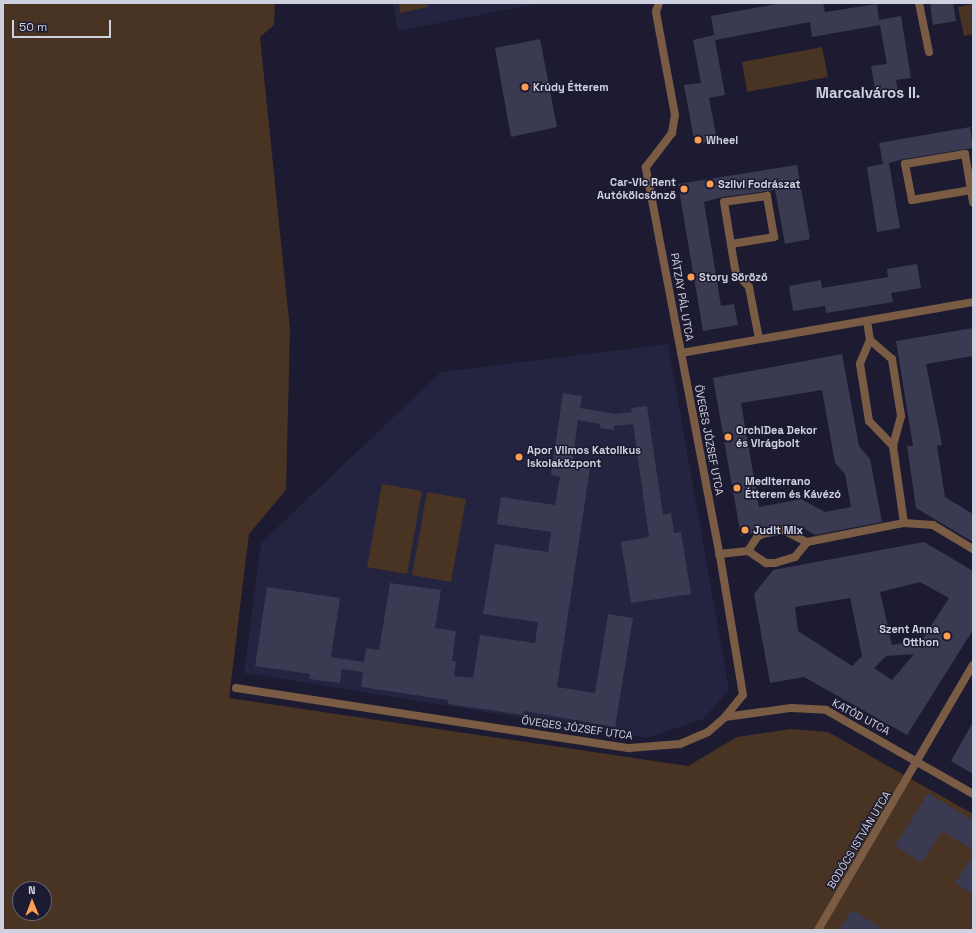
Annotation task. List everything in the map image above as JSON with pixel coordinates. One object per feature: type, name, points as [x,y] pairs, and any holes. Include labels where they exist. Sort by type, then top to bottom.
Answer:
[{"type":"street","name":"PÁTZAY PÁL UTCA","points":[[659,3],[656,12],[675,115],[672,133],[646,167],[681,353],[973,302]]},
{"type":"street","points":[[919,3],[929,52]]},
{"type":"street","points":[[971,190],[912,200],[906,164],[964,154],[971,190],[973,202]]},
{"type":"street","points":[[731,244],[774,237],[767,196],[724,202],[731,244],[736,273],[749,287],[759,339]]},
{"type":"street","points":[[867,321],[870,340],[860,364],[869,421],[893,446]]},
{"type":"street","points":[[870,340],[892,359],[901,416],[893,446],[904,523]]},
{"type":"street","name":"ÖVEGES JÓZSEF UTCA","points":[[236,688],[628,748],[680,744],[708,732],[725,717],[743,695],[719,554],[681,353]]},
{"type":"street","points":[[748,551],[757,537],[762,534],[783,530],[807,542],[904,523],[933,525],[973,549]]},
{"type":"street","points":[[719,554],[748,551],[766,563],[775,563],[795,557],[807,542]]},
{"type":"street","name":"BODÓCS ISTVÁN UTCA","points":[[818,930],[973,665]]},
{"type":"street","name":"KATÓD UTCA","points":[[725,717],[791,708],[826,710],[918,760],[973,794]]},
{"type":"shaded area","points":[[3,3],[275,3],[274,25],[260,37],[290,330],[286,490],[249,534],[229,698],[688,766],[737,737],[791,729],[828,732],[973,814],[973,930],[3,930]]},
{"type":"shaded area","points":[[393,3],[541,3],[398,31]]},
{"type":"shaded area","points":[[399,3],[428,3],[428,7],[400,13]]},
{"type":"shaded area","points":[[973,4],[973,34],[964,36],[958,7]]},
{"type":"shaded area","points":[[822,47],[828,77],[747,92],[742,62]]},
{"type":"shaded area","name":"Apor Vilmos Katolikus Iskolaközpont","points":[[668,344],[729,690],[703,719],[647,738],[244,673],[261,543],[441,372]]},
{"type":"shaded area","points":[[382,484],[422,491],[407,574],[367,567]]},
{"type":"shaded area","points":[[427,492],[466,499],[451,582],[412,575]]},
{"type":"building","points":[[782,3],[823,3],[825,12],[877,4],[879,20],[901,16],[911,78],[896,80],[898,91],[876,95],[871,66],[887,64],[880,25],[812,37],[810,22],[715,40],[711,16]]},
{"type":"building","points":[[930,3],[953,3],[956,21],[933,25]]},
{"type":"building","points":[[714,35],[725,95],[709,98],[717,140],[695,145],[684,85],[701,83],[693,40]]},
{"type":"building","name":"Krúdy Étterem","points":[[540,39],[557,127],[511,137],[495,48]]},
{"type":"building","points":[[970,127],[973,148],[904,159],[889,163],[900,228],[877,232],[867,167],[883,164],[879,143]]},
{"type":"building","points":[[797,165],[810,239],[785,244],[775,190],[723,197],[704,202],[721,306],[734,304],[738,325],[703,331],[678,184]]},
{"type":"building","points":[[917,264],[921,288],[891,293],[893,302],[826,313],[825,306],[793,311],[789,286],[821,280],[822,288],[888,277],[887,269]]},
{"type":"building","points":[[973,328],[973,356],[926,364],[942,445],[937,446],[945,497],[973,514],[973,542],[916,508],[907,446],[913,446],[896,341]]},
{"type":"building","points":[[842,354],[859,446],[870,459],[882,522],[815,535],[800,526],[790,528],[782,525],[741,536],[713,378]],"holes":[[[822,390],[835,463],[845,474],[851,507],[825,512],[801,499],[759,507],[741,403]]]},
{"type":"building","points":[[563,393],[582,396],[580,408],[616,414],[632,412],[631,408],[647,406],[663,515],[671,513],[674,533],[681,532],[691,594],[631,603],[621,542],[649,537],[633,424],[614,426],[614,430],[600,428],[600,424],[578,420],[572,465],[590,468],[557,687],[595,693],[608,614],[633,618],[615,727],[524,711],[523,715],[448,704],[448,700],[361,687],[363,672],[342,669],[340,683],[309,679],[310,674],[255,666],[267,587],[340,598],[331,657],[364,662],[366,648],[379,650],[390,583],[441,590],[435,628],[456,631],[452,661],[456,661],[454,676],[473,678],[480,635],[535,643],[538,622],[483,614],[495,544],[548,552],[551,532],[497,524],[501,497],[555,505],[560,477],[551,475]]},
{"type":"building","name":"Szent Anna Otthon","points":[[924,542],[973,571],[973,630],[907,735],[804,677],[770,683],[754,594],[773,570]],"holes":[[[920,582],[949,598],[922,640],[892,645],[880,592]],[[850,598],[862,656],[852,666],[798,631],[795,607]],[[914,654],[892,680],[874,668],[886,656]]]},
{"type":"building","points":[[973,722],[973,774],[951,761]]},
{"type":"building","points":[[928,793],[973,821],[973,850],[942,831],[922,863],[895,846]]},
{"type":"building","points":[[973,855],[973,894],[955,883]]},
{"type":"building","points":[[852,910],[885,930],[839,930]]},
{"type":"place","name":"Krúdy Étterem","points":[[525,87]]},
{"type":"place","name":"Wheel","points":[[698,140]]},
{"type":"place","name":"Szilvi Fodrászat","points":[[710,184]]},
{"type":"place","name":"Car-Vic Rent Autókölcsönző","points":[[684,189]]},
{"type":"place","name":"Story Söröző","points":[[691,277]]},
{"type":"place","name":"OrchiDea Dekor és Virágbolt","points":[[728,437]]},
{"type":"place","name":"Apor Vilmos Katolikus Iskolaközpont","points":[[519,457]]},
{"type":"place","name":"Mediterrano Étterem és Kávézó","points":[[737,488]]},
{"type":"place","name":"Judit Mix","points":[[745,530]]},
{"type":"place","name":"Szent Anna Otthon","points":[[947,636]]},
{"type":"district","name":"Marcalváros II.","points":[[868,93]]}]
